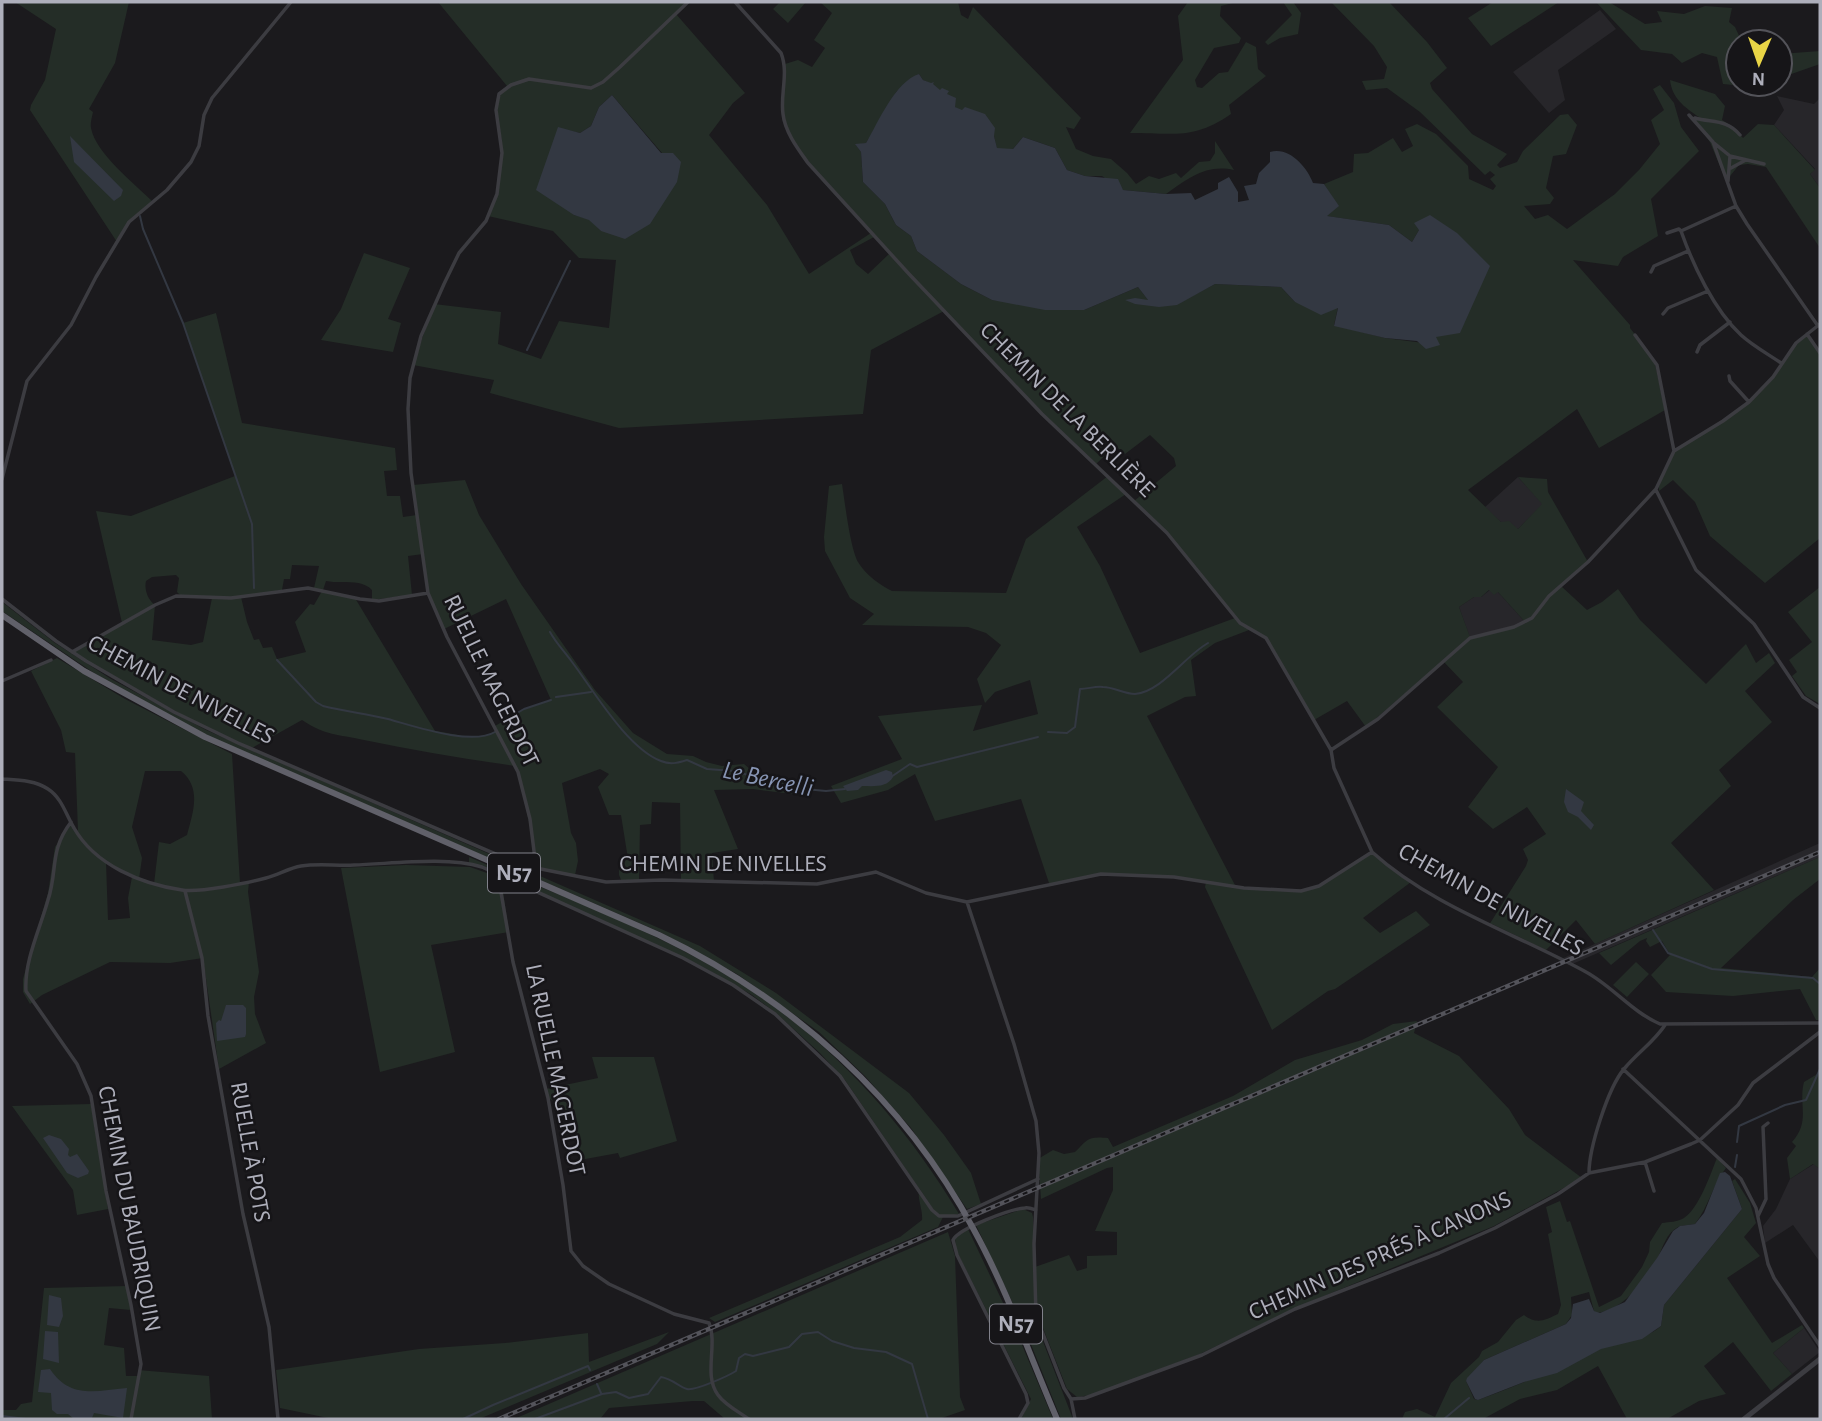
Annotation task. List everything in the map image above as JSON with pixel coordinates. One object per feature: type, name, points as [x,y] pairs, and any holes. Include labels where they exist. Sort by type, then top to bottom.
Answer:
[{"type":"highway","name":"N57","points":[[2,615],[84,671],[205,737],[659,936],[736,977],[807,1027],[869,1085],[923,1150],[964,1211],[994,1271],[1057,1419]]},
{"type":"street","points":[[2,479],[27,381],[71,325],[129,222],[141,209],[167,190],[191,162],[200,146],[204,116],[212,98],[292,2]]},
{"type":"street","name":"RUELLE MAGERDOT","points":[[536,867],[528,812],[516,766],[447,637],[428,593],[411,473],[408,409],[414,356],[425,324],[457,257],[488,216],[499,186],[502,146],[496,110],[499,94],[518,81],[528,79],[591,88],[603,82],[620,67],[688,2]]},
{"type":"street","name":"CHEMIN DE LA BERLIÈRE","points":[[737,3],[781,53],[785,64],[782,106],[784,121],[808,163],[1042,414],[1167,533],[1240,623],[1266,638],[1331,750],[1334,768],[1372,852]]},
{"type":"street","points":[[1740,135],[1725,122],[1705,121],[1689,115],[1713,142],[1730,156],[1764,164]]},
{"type":"street","points":[[1700,127],[1705,121]]},
{"type":"street","points":[[1331,750],[1378,719],[1470,638],[1519,625],[1532,618],[1549,596],[1588,562],[1656,489],[1674,451],[1749,402],[1807,334],[1819,325],[1736,206],[1713,142]]},
{"type":"street","points":[[1728,184],[1730,156]]},
{"type":"street","points":[[1731,168],[1744,161]]},
{"type":"street","points":[[1667,233],[1679,229],[1681,231],[1736,206]]},
{"type":"street","points":[[1681,231],[1708,290],[1730,322],[1741,335],[1781,363]]},
{"type":"street","points":[[1651,272],[1654,266],[1688,251]]},
{"type":"street","points":[[1663,314],[1668,308],[1708,290]]},
{"type":"street","points":[[1697,352],[1700,345],[1730,322]]},
{"type":"street","points":[[1807,334],[1820,353]]},
{"type":"street","points":[[1635,335],[1657,365],[1674,451]]},
{"type":"street","points":[[1729,376],[1730,381],[1749,402]]},
{"type":"street","points":[[1656,489],[1692,565],[1754,624],[1803,697],[1820,708]]},
{"type":"street","points":[[72,652],[155,604],[176,596],[231,598],[300,588],[379,600],[428,593]]},
{"type":"street","name":"CHEMIN DE NIVELLES","points":[[2,599],[72,652],[174,712],[250,749],[520,865],[615,883],[662,880],[817,884],[876,872],[926,893],[967,902],[1101,874],[1174,877],[1256,889],[1301,891],[1326,882],[1372,852],[1417,885],[1489,925],[1594,976],[1646,1016],[1665,1024],[1820,1023]]},
{"type":"street","points":[[2,681],[51,660]]},
{"type":"street","points":[[2,779],[38,783],[48,788],[58,798],[86,844],[120,871],[139,880],[185,891],[266,878],[298,866],[317,864],[351,866],[406,862],[475,865],[683,958],[733,985],[775,1013],[840,1076],[932,1210],[939,1216],[958,1216],[1038,1179]]},
{"type":"street","name":"CHEMIN DU BAUDRIQUIN","points":[[71,822],[56,849],[50,894],[30,961],[26,991],[77,1064],[91,1096],[106,1191],[141,1364],[131,1419]]},
{"type":"street","name":"LA RUELLE MAGERDOT","points":[[498,875],[513,962],[548,1098],[571,1251],[583,1266],[609,1284],[666,1311],[709,1323],[713,1339],[713,1383],[723,1401],[749,1419]]},
{"type":"street","name":"RUELLE À POTS","points":[[185,891],[202,958],[208,1016],[240,1201],[269,1327],[278,1419]]},
{"type":"street","points":[[967,902],[1034,1112],[1038,1133],[1034,1244],[1036,1316],[1071,1399],[1075,1419]]},
{"type":"street","points":[[1589,1173],[1606,1100],[1623,1069],[1659,1035],[1665,1024]]},
{"type":"street","points":[[1700,1140],[1738,1105],[1754,1083],[1820,1032]]},
{"type":"street","points":[[1623,1069],[1741,1179],[1753,1200],[1768,1264],[1774,1278],[1820,1346]]},
{"type":"street","points":[[1758,1216],[1766,1199],[1763,1127],[1768,1123]]},
{"type":"street","name":"CHEMIN DES PRÉS À CANONS","points":[[1071,1399],[1094,1395],[1202,1355],[1295,1310],[1439,1253],[1558,1194],[1589,1173],[1645,1162],[1700,1140]]},
{"type":"street","points":[[1645,1162],[1654,1191]]},
{"type":"street","points":[[1019,1419],[1028,1403],[1026,1394],[957,1255],[953,1240],[961,1230],[989,1219],[1023,1208],[1036,1210]]},
{"type":"street","points":[[1747,1419],[1820,1359]]},
{"type":"shaded area","points":[[15,2],[129,2],[115,63],[89,109],[93,112],[91,128],[100,148],[153,202],[134,216],[117,242],[30,110],[45,80],[56,29]]},
{"type":"shaded area","points":[[438,2],[688,2],[676,14],[745,93],[733,103],[709,135],[767,205],[809,274],[871,233],[820,178],[796,146],[782,108],[785,64],[798,60],[812,67],[825,48],[814,40],[832,13],[820,2],[958,2],[961,15],[968,19],[973,7],[1081,118],[1074,129],[1066,127],[1076,149],[1111,159],[1136,184],[1149,176],[1159,179],[1176,173],[1181,178],[1199,162],[1210,161],[1215,153],[1215,141],[1234,170],[1206,171],[1166,194],[1123,190],[1102,176],[1085,176],[1067,170],[1055,148],[1023,137],[1013,149],[997,149],[994,136],[955,107],[932,84],[934,82],[931,84],[923,80],[919,74],[897,91],[866,143],[856,145],[861,152],[863,182],[885,204],[896,225],[911,236],[917,251],[961,284],[992,300],[1084,310],[1138,287],[1149,301],[1126,299],[1177,304],[1215,284],[1281,287],[1295,302],[1338,307],[1334,325],[1385,338],[1439,345],[1435,337],[1419,230],[1412,242],[1389,225],[1326,216],[1338,206],[1324,184],[1353,172],[1354,154],[1368,153],[1393,138],[1402,152],[1413,146],[1405,129],[1417,124],[1436,134],[1468,166],[1469,179],[1493,190],[1496,186],[1490,179],[1495,175],[1490,171],[1485,175],[1420,112],[1387,88],[1366,90],[1362,81],[1384,79],[1387,67],[1374,46],[1331,2],[1389,2],[1427,42],[1447,68],[1430,83],[1432,89],[1472,134],[1507,154],[1497,165],[1500,168],[1517,162],[1523,151],[1560,115],[1568,114],[1577,125],[1566,154],[1553,156],[1546,188],[1554,198],[1550,204],[1524,206],[1535,219],[1548,215],[1567,229],[1615,194],[1660,144],[1651,120],[1664,110],[1653,89],[1660,85],[1674,103],[1681,127],[1699,151],[1651,199],[1658,236],[1623,257],[1618,266],[1573,260],[1630,325],[1654,359],[1665,410],[1599,448],[1577,409],[1468,490],[1501,522],[1509,521],[1518,529],[1542,504],[1518,477],[1547,479],[1548,492],[1588,562],[1561,586],[1587,610],[1618,589],[1640,620],[1706,684],[1746,644],[1756,663],[1769,653],[1775,663],[1745,691],[1772,722],[1719,770],[1731,786],[1671,843],[1714,890],[1595,944],[1576,920],[1546,950],[1492,924],[1489,925],[1526,866],[1528,860],[1523,849],[1546,834],[1527,807],[1493,829],[1468,807],[1498,767],[1437,707],[1463,682],[1443,661],[1366,727],[1347,701],[1314,720],[1266,638],[1249,630],[1215,643],[1191,660],[1196,696],[1185,697],[1147,716],[1236,887],[1282,891],[1314,888],[1372,852],[1411,882],[1363,918],[1380,933],[1416,911],[1430,925],[1272,1030],[1205,887],[1206,882],[1174,877],[1101,874],[1050,886],[1021,799],[935,821],[915,774],[888,790],[841,803],[831,786],[902,759],[878,716],[982,705],[973,731],[1038,714],[1030,680],[995,692],[985,703],[977,679],[1001,645],[986,633],[968,627],[862,625],[874,614],[850,598],[825,551],[829,486],[842,484],[855,555],[865,571],[883,586],[892,591],[1006,593],[1026,539],[1108,476],[1126,494],[1077,527],[1100,566],[1140,653],[1235,618],[1167,533],[1133,502],[1176,466],[1174,458],[1150,435],[1125,454],[1115,446],[1096,464],[1042,414],[944,311],[871,350],[863,414],[619,428],[490,393],[494,380],[413,365],[434,304],[501,312],[498,344],[541,359],[559,321],[609,328],[616,260],[579,258],[553,231],[488,216],[501,167],[502,141],[498,101],[507,86]],"holes":[[[612,95],[662,153],[601,231],[589,219],[574,215],[558,128],[580,133],[591,126],[599,107]],[[874,237],[889,254],[868,274],[856,264],[850,250]],[[1489,590],[1494,595],[1498,592],[1526,623],[1470,637],[1459,607],[1474,597],[1481,597]]]},
{"type":"shaded area","points":[[780,2],[806,2],[788,23],[773,9]]},
{"type":"shaded area","points":[[1188,2],[1237,2],[1221,6],[1220,16],[1241,38],[1239,43],[1214,48],[1195,80],[1197,87],[1202,88],[1219,73],[1228,72],[1246,42],[1256,47],[1258,69],[1266,76],[1229,105],[1231,114],[1206,128],[1171,134],[1130,133],[1183,60],[1178,16]]},
{"type":"shaded area","points":[[1283,2],[1293,2],[1301,13],[1298,34],[1280,38],[1268,45],[1265,42],[1292,15]]},
{"type":"shaded area","points":[[1493,2],[1559,2],[1491,46],[1468,18]]},
{"type":"shaded area","points":[[1596,2],[1609,2],[1645,24],[1662,22],[1657,11],[1684,14],[1705,6],[1732,8],[1729,22],[1735,28],[1724,28],[1724,84],[1717,57],[1702,53],[1682,63],[1672,54],[1641,50]]},
{"type":"shaded area","points":[[1600,10],[1616,29],[1558,70],[1565,100],[1549,113],[1513,72]]},
{"type":"shaded area","points":[[1820,51],[1820,64],[1794,73],[1794,53]]},
{"type":"shaded area","points":[[919,74],[923,80],[934,82],[940,90],[942,88],[949,91],[947,94],[956,98],[955,107],[962,110],[965,107],[985,114],[995,128],[997,148],[1013,149],[1023,137],[1055,148],[1067,170],[1085,176],[1118,179],[1123,190],[1166,194],[1191,193],[1195,200],[1218,189],[1218,183],[1229,177],[1238,192],[1238,202],[1249,200],[1244,186],[1256,184],[1259,173],[1270,162],[1270,152],[1284,152],[1302,165],[1313,183],[1324,184],[1339,206],[1327,216],[1389,225],[1412,242],[1419,230],[1414,223],[1430,215],[1457,233],[1490,266],[1460,333],[1436,337],[1440,345],[1426,349],[1417,341],[1385,338],[1334,326],[1338,308],[1321,315],[1295,302],[1281,287],[1215,284],[1177,305],[1159,307],[1125,300],[1148,300],[1138,287],[1084,310],[1045,310],[992,300],[961,284],[917,251],[911,236],[896,225],[885,204],[863,182],[861,152],[855,144],[866,143],[895,94],[910,78]]},
{"type":"shaded area","points":[[1670,80],[1715,94],[1725,106],[1722,120],[1743,138],[1758,124],[1774,125],[1815,170],[1810,174],[1820,188],[1820,248],[1766,167],[1739,165],[1726,181],[1710,142],[1692,118],[1699,117],[1680,102],[1673,92]]},
{"type":"shaded area","points":[[612,95],[661,153],[673,153],[681,162],[677,182],[650,224],[625,239],[601,231],[589,220],[574,215],[536,190],[558,127],[580,133],[591,126],[599,107]]},
{"type":"shaded area","points":[[1778,98],[1814,104],[1820,98],[1820,188],[1810,174],[1815,169],[1774,125],[1784,110]]},
{"type":"shaded area","points":[[70,136],[123,190],[121,196],[114,201],[74,162]]},
{"type":"shaded area","points":[[364,253],[410,268],[388,319],[401,323],[393,352],[321,340],[341,309]]},
{"type":"shaded area","points":[[216,313],[242,423],[395,448],[397,470],[384,471],[387,496],[400,496],[403,517],[417,515],[413,485],[465,480],[479,515],[521,584],[595,690],[633,733],[667,754],[693,756],[722,766],[744,764],[757,775],[799,784],[800,795],[753,789],[714,790],[738,849],[712,853],[714,882],[681,881],[680,803],[652,802],[651,824],[640,825],[639,880],[622,882],[619,861],[628,859],[621,815],[609,815],[598,787],[609,774],[600,769],[562,783],[571,833],[576,843],[578,861],[575,875],[536,867],[532,835],[516,766],[325,732],[302,720],[250,749],[205,728],[72,652],[122,623],[96,511],[131,516],[235,476],[183,323]],"holes":[[[423,554],[429,598],[444,629],[506,599],[551,700],[524,709],[495,726],[497,730],[490,734],[467,736],[435,731],[355,598],[323,590],[326,581],[350,582],[362,584],[372,590],[372,600],[412,595],[408,556]],[[292,565],[319,566],[314,588],[322,591],[314,605],[310,604],[295,622],[306,652],[277,659],[272,647],[263,648],[259,639],[254,640],[241,597],[282,590],[284,579],[290,579]],[[176,575],[179,578],[177,592],[181,596],[212,598],[203,642],[191,645],[152,640],[155,605],[147,594],[146,581],[152,577]]]},
{"type":"shaded area","points":[[1807,334],[1820,353],[1820,538],[1765,583],[1710,536],[1695,502],[1673,480],[1659,491],[1659,486],[1674,451],[1740,409],[1766,385],[1793,348]]},
{"type":"shaded area","points":[[1518,477],[1543,504],[1518,529],[1501,522],[1484,508]]},
{"type":"shaded area","points":[[1820,587],[1820,704],[1806,696],[1792,676],[1797,672],[1789,660],[1812,642],[1788,612]]},
{"type":"shaded area","points":[[1490,590],[1498,592],[1526,623],[1470,638],[1459,607]]},
{"type":"shaded area","points":[[2,602],[55,643],[111,679],[206,730],[700,946],[776,993],[909,1093],[971,1173],[981,1204],[967,1209],[911,1128],[865,1076],[819,1032],[737,974],[660,932],[206,735],[97,675],[2,611]]},
{"type":"shaded area","points":[[57,658],[125,699],[232,754],[240,883],[249,882],[259,972],[254,997],[255,1014],[266,1043],[219,1069],[203,958],[170,963],[110,962],[42,995],[30,1004],[23,992],[23,979],[48,893],[55,847],[71,823],[78,831],[75,753],[66,752],[61,730],[31,671]],"holes":[[[145,771],[181,771],[188,778],[194,793],[187,835],[170,844],[159,842],[154,884],[139,879],[142,858],[132,827]],[[106,862],[132,877],[128,898],[130,918],[108,920]]]},
{"type":"shaded area","points":[[886,770],[892,772],[893,777],[883,785],[862,786],[858,790],[847,791],[843,786]]},
{"type":"shaded area","points":[[1566,789],[1584,802],[1581,811],[1594,825],[1591,830],[1578,817],[1568,812],[1564,802]]},
{"type":"shaded area","points":[[1820,843],[1820,857],[1570,965],[1559,960]]},
{"type":"shaded area","points":[[469,857],[669,944],[738,982],[776,1008],[846,1068],[877,1102],[907,1137],[959,1214],[943,1217],[938,1227],[715,1322],[709,1318],[900,1237],[922,1220],[919,1188],[845,1080],[820,1053],[752,995],[705,968],[469,863]]},
{"type":"shaded area","points":[[1820,857],[1820,879],[1793,900],[1721,968],[1812,977],[1820,968],[1820,1020],[1816,1020],[1800,989],[1733,996],[1666,992],[1651,975],[1670,955],[1662,941],[1650,947],[1647,938],[1640,941],[1611,965],[1599,953]]},
{"type":"shaded area","points":[[406,865],[470,867],[501,878],[509,932],[431,945],[455,1052],[380,1072],[341,868]]},
{"type":"shaded area","points":[[1636,962],[1649,974],[1627,997],[1613,985]]},
{"type":"shaded area","points":[[226,1005],[243,1005],[246,1008],[245,1037],[217,1041],[216,1023],[221,1021]]},
{"type":"shaded area","points":[[1417,1021],[1414,1033],[1459,1056],[1509,1109],[1525,1135],[1582,1178],[1494,1226],[1295,1308],[1200,1354],[1091,1395],[1077,1397],[1067,1389],[1037,1313],[1035,1267],[1069,1255],[1077,1271],[1087,1268],[1087,1256],[1117,1255],[1117,1232],[1095,1231],[1113,1190],[1113,1167],[1041,1199],[1038,1159],[1053,1150],[1064,1154],[1075,1152],[1092,1138],[1108,1138],[1113,1147],[1233,1096],[1295,1060],[1362,1040],[1393,1024]]},
{"type":"shaded area","points":[[592,1057],[654,1057],[677,1141],[620,1158],[618,1153],[580,1160],[576,1131],[570,1116],[558,1103],[548,1098],[546,1089],[598,1078]]},
{"type":"shaded area","points":[[1820,1069],[1820,1169],[1813,1164],[1790,1179],[1787,1158],[1796,1146],[1792,1142],[1803,1120],[1804,1082],[1819,1073]]},
{"type":"shaded area","points":[[91,1104],[108,1209],[77,1215],[73,1190],[12,1106]]},
{"type":"shaded area","points":[[49,1135],[61,1139],[69,1149],[70,1157],[77,1154],[89,1171],[88,1174],[78,1178],[67,1173],[43,1138]]},
{"type":"shaded area","points":[[1717,1158],[1726,1168],[1700,1217],[1695,1224],[1678,1227],[1670,1233],[1646,1277],[1625,1300],[1597,1313],[1589,1292],[1571,1297],[1572,1315],[1566,1324],[1484,1360],[1466,1381],[1474,1399],[1478,1400],[1608,1346],[1639,1338],[1661,1326],[1664,1305],[1742,1209],[1732,1181],[1735,1179],[1750,1203],[1756,1223],[1744,1237],[1760,1256],[1727,1278],[1772,1343],[1802,1325],[1804,1328],[1773,1353],[1792,1374],[1771,1391],[1733,1342],[1704,1366],[1726,1394],[1699,1401],[1667,1419],[1627,1419],[1598,1366],[1557,1390],[1520,1399],[1483,1419],[1402,1419],[1405,1412],[1417,1409],[1435,1417],[1451,1383],[1482,1351],[1498,1342],[1516,1320],[1524,1315],[1541,1321],[1558,1314],[1561,1305],[1548,1234],[1552,1232],[1546,1207],[1560,1201],[1567,1222],[1570,1221],[1599,1307],[1621,1296],[1642,1267],[1650,1242],[1662,1223],[1684,1218],[1694,1207]]},
{"type":"shaded area","points":[[1814,1164],[1820,1169],[1820,1262],[1793,1225],[1765,1243],[1763,1226],[1776,1209],[1790,1179]]},
{"type":"shaded area","points":[[1725,1172],[1730,1176],[1742,1209],[1664,1305],[1661,1326],[1642,1339],[1601,1349],[1557,1373],[1475,1399],[1466,1381],[1484,1360],[1566,1324],[1571,1318],[1573,1304],[1589,1299],[1594,1311],[1600,1313],[1625,1302],[1673,1231],[1680,1226],[1695,1224],[1704,1213],[1720,1173]]},
{"type":"shaded area","points":[[1023,1209],[1032,1213],[1033,1217],[1035,1321],[1073,1419],[1061,1419],[1024,1327],[976,1225]]},
{"type":"shaded area","points":[[968,1229],[1015,1328],[1053,1419],[1021,1419],[1031,1399],[956,1250],[955,1238]]},
{"type":"shaded area","points":[[948,1232],[955,1256],[960,1397],[965,1410],[939,1419],[725,1419],[704,1401],[693,1401],[609,1408],[600,1419],[514,1419]]},
{"type":"shaded area","points":[[127,1286],[131,1310],[109,1308],[104,1345],[124,1348],[126,1376],[138,1376],[138,1370],[209,1376],[212,1419],[2,1419],[2,1410],[16,1410],[21,1404],[32,1402],[44,1288]]},
{"type":"shaded area","points":[[49,1295],[61,1298],[63,1316],[59,1327],[47,1325]]},
{"type":"shaded area","points":[[1804,1328],[1820,1352],[1792,1374],[1773,1353]]},
{"type":"shaded area","points":[[45,1331],[58,1332],[59,1363],[43,1359]]},
{"type":"shaded area","points":[[669,1332],[657,1344],[479,1419],[333,1419],[280,1408],[276,1370],[419,1349],[505,1343],[588,1333],[589,1362]]},
{"type":"shaded area","points":[[50,1369],[58,1379],[75,1389],[94,1391],[127,1388],[123,1418],[94,1413],[92,1418],[74,1419],[68,1414],[57,1414],[52,1410],[51,1393],[38,1392],[41,1370]]},
{"type":"waterway","points":[[140,216],[183,323],[252,524],[254,588]]},
{"type":"waterway","points":[[527,350],[570,261]]},
{"type":"waterway","name":"Le Bercelli","points":[[550,632],[624,732],[648,754],[661,761],[674,763],[687,760],[707,769],[734,771],[794,788],[826,791],[845,789]]},
{"type":"waterway","points":[[1048,732],[1067,733],[1075,727],[1080,689],[1100,687],[1131,694],[1145,692],[1208,643]]},
{"type":"waterway","points":[[277,660],[316,702],[323,706],[457,736],[485,736],[495,732]]},
{"type":"waterway","points":[[556,697],[591,692]]},
{"type":"waterway","points":[[502,722],[524,709],[551,700]]},
{"type":"waterway","name":"Le Bercelli","points":[[891,777],[910,764],[917,767],[1038,737]]},
{"type":"waterway","points":[[1653,930],[1668,953],[1712,969],[1813,978],[1820,984]]},
{"type":"waterway","points":[[1737,1142],[1739,1126],[1785,1105],[1806,1100],[1820,1069]]},
{"type":"waterway","points":[[1735,1167],[1737,1155]]},
{"type":"waterway","points":[[535,1419],[602,1394],[616,1392],[629,1398],[648,1394],[661,1377],[687,1389],[697,1388],[736,1371],[739,1358],[745,1354],[753,1356],[789,1347],[802,1334],[818,1332],[832,1341],[854,1348],[886,1352],[912,1364],[928,1419]]},
{"type":"waterway","points":[[463,1419],[588,1366],[590,1370]]},
{"type":"waterway","points":[[597,1384],[601,1393]]},
{"type":"waterway","points":[[1444,1419],[1469,1398]]},
{"type":"waterway","points":[[2,1416],[26,1419]]},
{"type":"railway","points":[[499,1419],[1820,852]]}]
